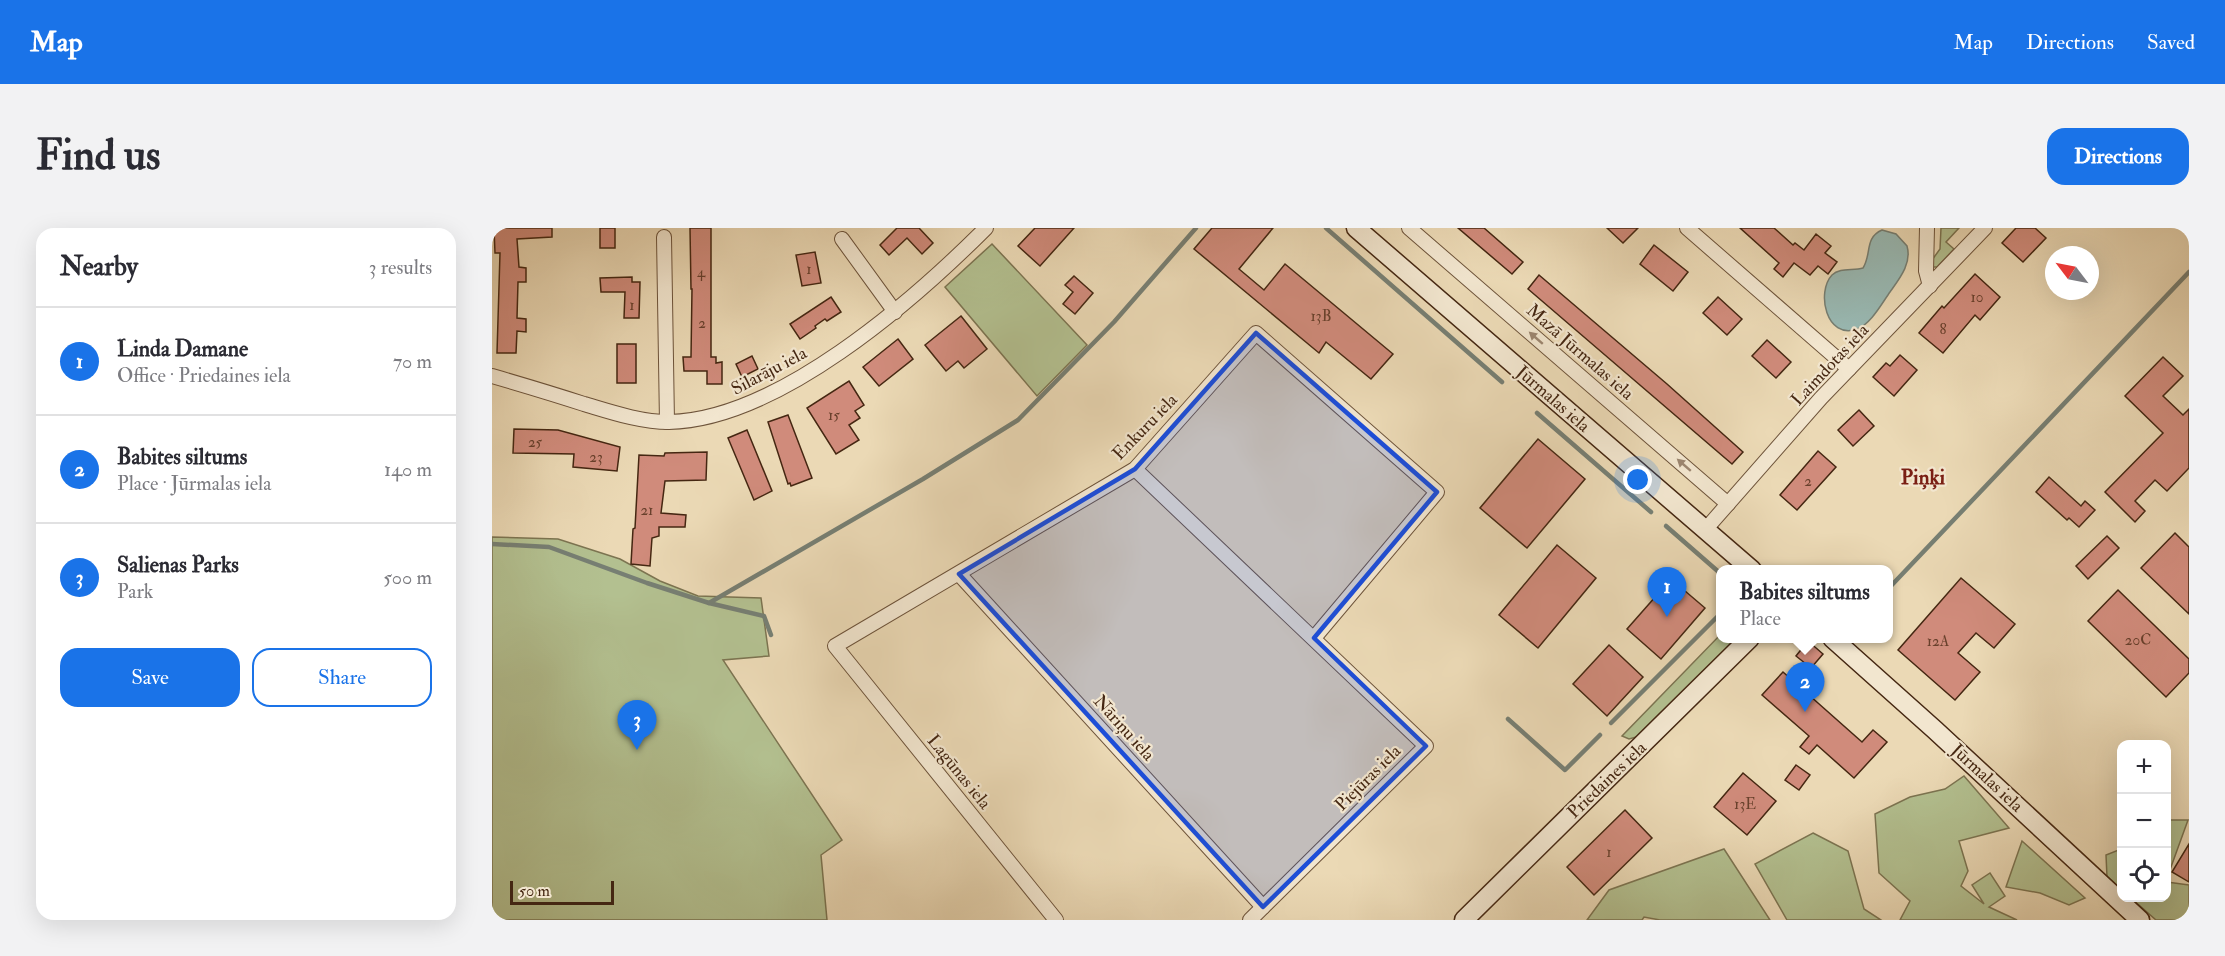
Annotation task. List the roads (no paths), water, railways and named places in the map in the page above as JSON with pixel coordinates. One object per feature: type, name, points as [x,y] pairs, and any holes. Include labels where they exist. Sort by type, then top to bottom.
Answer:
[{"type":"main road","name":"Jūrmalas iela","points":[[1356,228],[1746,565]]},
{"type":"main road","name":"Priedaines iela","points":[[1464,920],[1746,643]]},
{"type":"main road","name":"Jūrmalas iela","points":[[1837,643],[1935,730],[2140,920]]},
{"type":"street","name":"Silarāju iela","points":[[492,376],[641,419],[667,422],[700,419],[754,402],[819,364],[895,312],[986,228]]},
{"type":"street","name":"Mazā Jūrmalas iela","points":[[1408,228],[1728,504]]},
{"type":"street","points":[[1687,228],[1849,369]]},
{"type":"street","points":[[1927,228],[1926,271],[1930,286]]},
{"type":"street","name":"Laimdotas iela","points":[[1705,530],[1849,369],[1985,228]]},
{"type":"street","points":[[664,237],[667,422]]},
{"type":"street","points":[[842,238],[895,312]]},
{"type":"street","name":"Enkuru iela","points":[[835,646],[1135,469],[1256,333],[1437,492],[1314,638]]},
{"type":"street","name":"Piejūras iela","points":[[1135,469],[1426,746],[1250,920]]},
{"type":"street","name":"Nāriņu iela","points":[[959,574],[1263,907]]},
{"type":"street","name":"Lagūnas iela","points":[[835,646],[1056,920]]},
{"type":"water","points":[[1882,230],[1896,234],[1907,246],[1908,258],[1904,270],[1867,323],[1857,329],[1846,331],[1838,328],[1831,321],[1827,312],[1825,292],[1827,283],[1832,275],[1839,271],[1863,268],[1870,242],[1876,233]]},
{"type":"waterway","points":[[709,603],[923,479],[1018,420],[1114,322],[1196,228]]},
{"type":"waterway","points":[[1326,228],[1502,382]]},
{"type":"waterway","points":[[1893,584],[2189,272]]},
{"type":"waterway","points":[[1537,413],[1651,512]]},
{"type":"waterway","points":[[1666,526],[1716,570]]},
{"type":"waterway","points":[[492,544],[549,547],[709,603],[764,616],[771,635]]},
{"type":"waterway","points":[[1611,723],[1716,618]]},
{"type":"waterway","points":[[1508,719],[1565,770],[1600,735]]},
{"type":"place","name":"Linda Damane","points":[[1667,617]]},
{"type":"place","name":"Babites siltums","points":[[1805,712]]},
{"type":"place","name":"Salienas Parks","points":[[637,750]]},
{"type":"district","name":"Piņķi","points":[[1923,477]]}]
